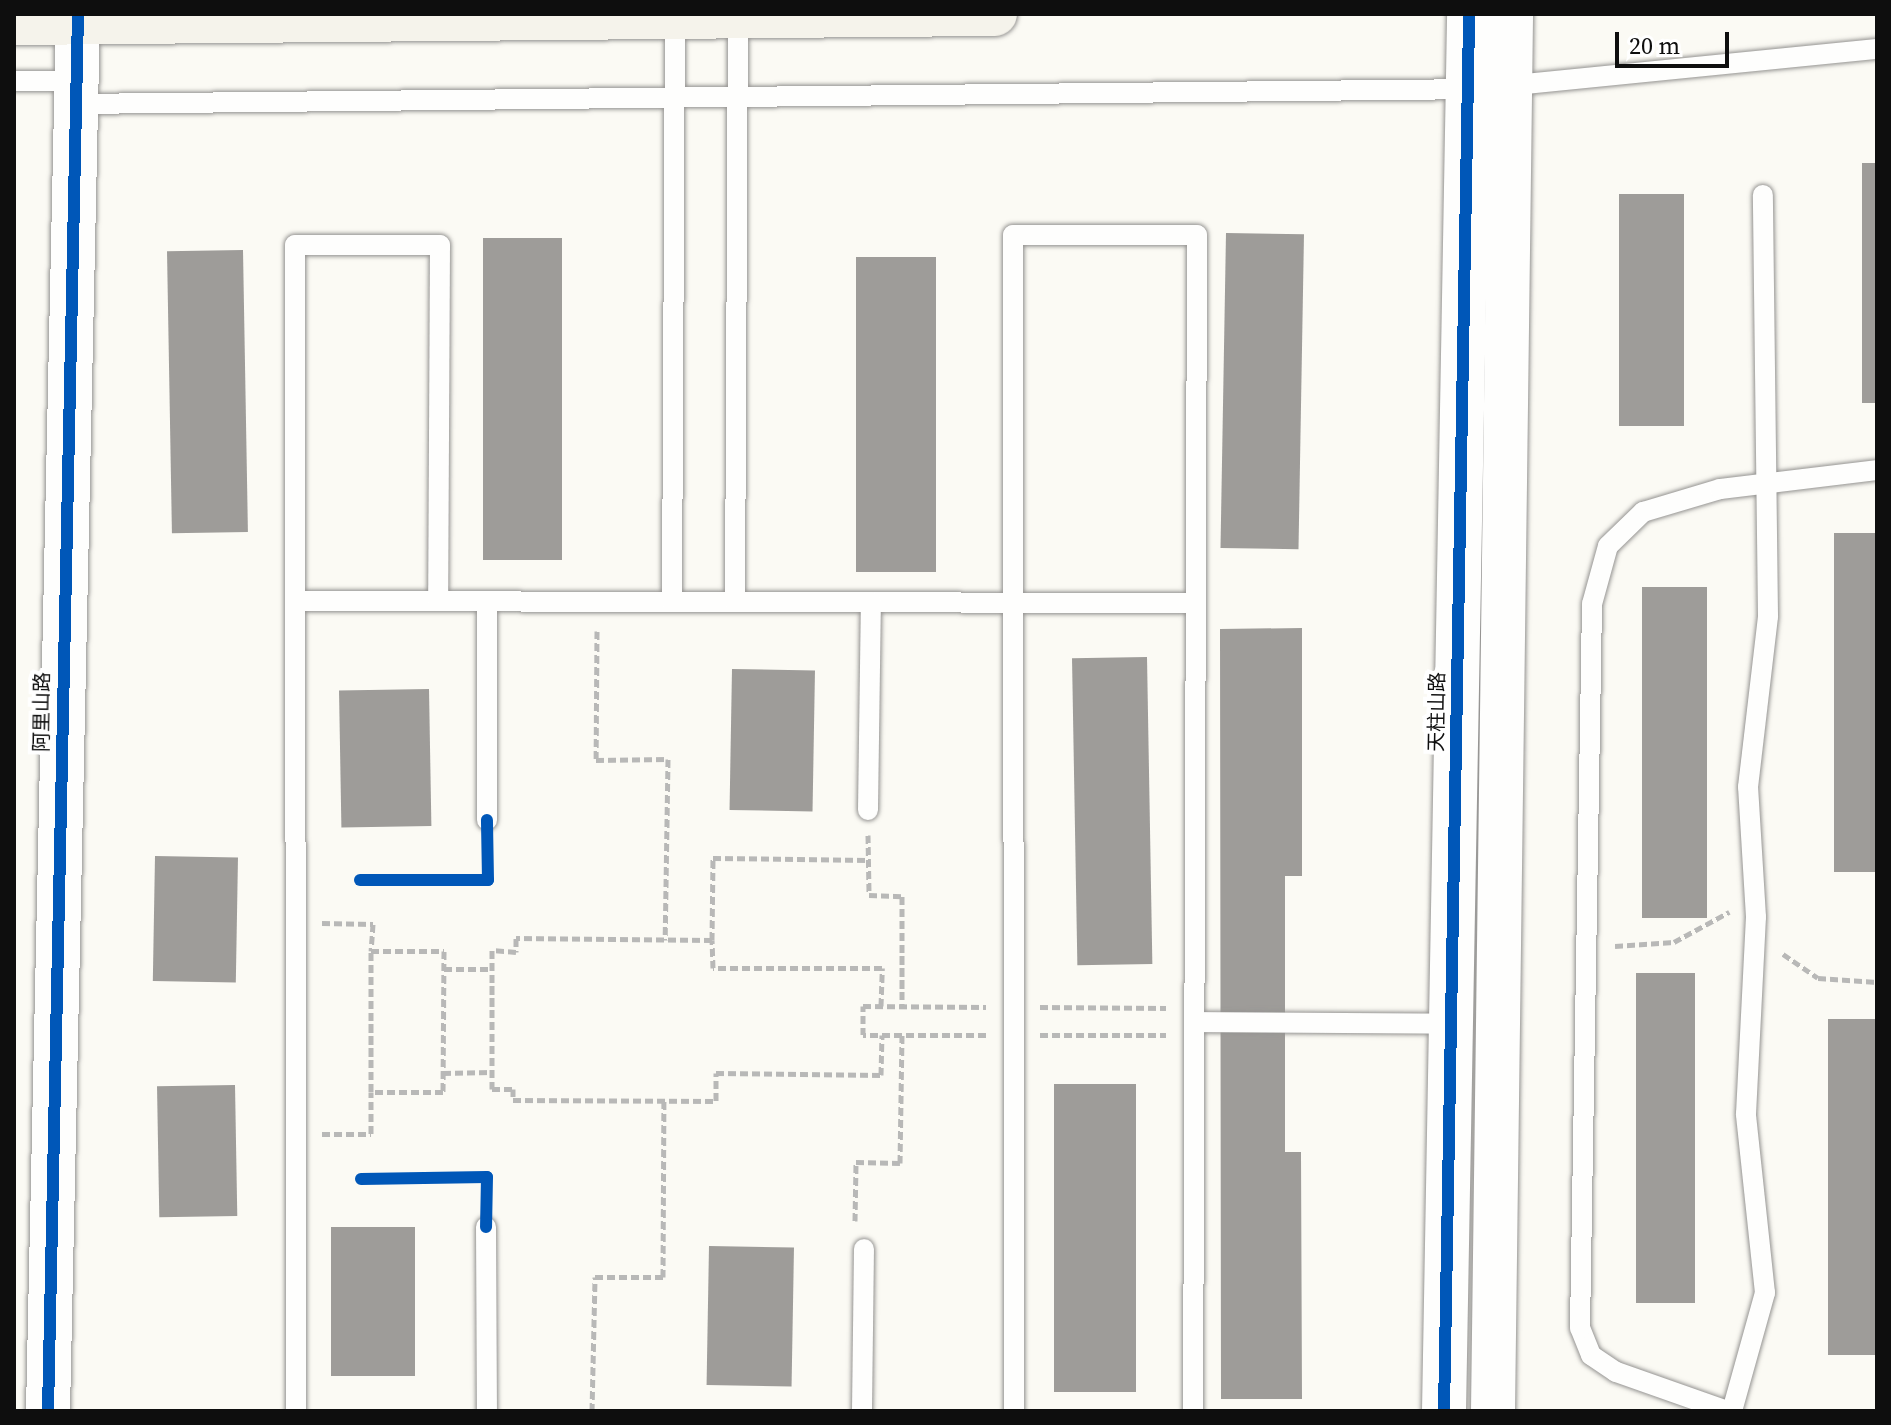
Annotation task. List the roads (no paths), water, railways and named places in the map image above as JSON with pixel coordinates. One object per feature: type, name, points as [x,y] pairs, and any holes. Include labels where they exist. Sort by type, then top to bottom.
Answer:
[{"type":"main road","points":[[14,23],[78,18],[995,14]]},
{"type":"street","name":"天柱山路","points":[[1444,1411],[1469,14]]},
{"type":"street","points":[[1493,1411],[1511,14]]},
{"type":"street","name":"阿里山路","points":[[48,1411],[73,92],[78,18]]},
{"type":"lane","points":[[735,602],[738,15]]},
{"type":"lane","points":[[672,602],[675,16]]},
{"type":"lane","points":[[14,81],[73,92],[675,98],[1468,90],[1877,49]]},
{"type":"lane","points":[[1763,195],[1761,483],[1768,616],[1748,787],[1756,917],[1746,1114],[1765,1293],[1730,1411],[1616,1372],[1591,1355],[1580,1328],[1592,604],[1608,546],[1643,512],[1761,483],[1877,470]]},
{"type":"lane","points":[[1014,1411],[1010,603],[1013,235],[1197,235],[1193,1411]]},
{"type":"lane","points":[[296,1411],[295,245],[440,245],[438,601]]},
{"type":"lane","points":[[296,601],[1196,603]]},
{"type":"lane","points":[[487,601],[487,820]]},
{"type":"lane","points":[[868,810],[871,602]]},
{"type":"lane","points":[[1194,1022],[1451,1024]]},
{"type":"lane","points":[[486,1227],[487,1411]]},
{"type":"lane","points":[[862,1411],[864,1249]]}]
